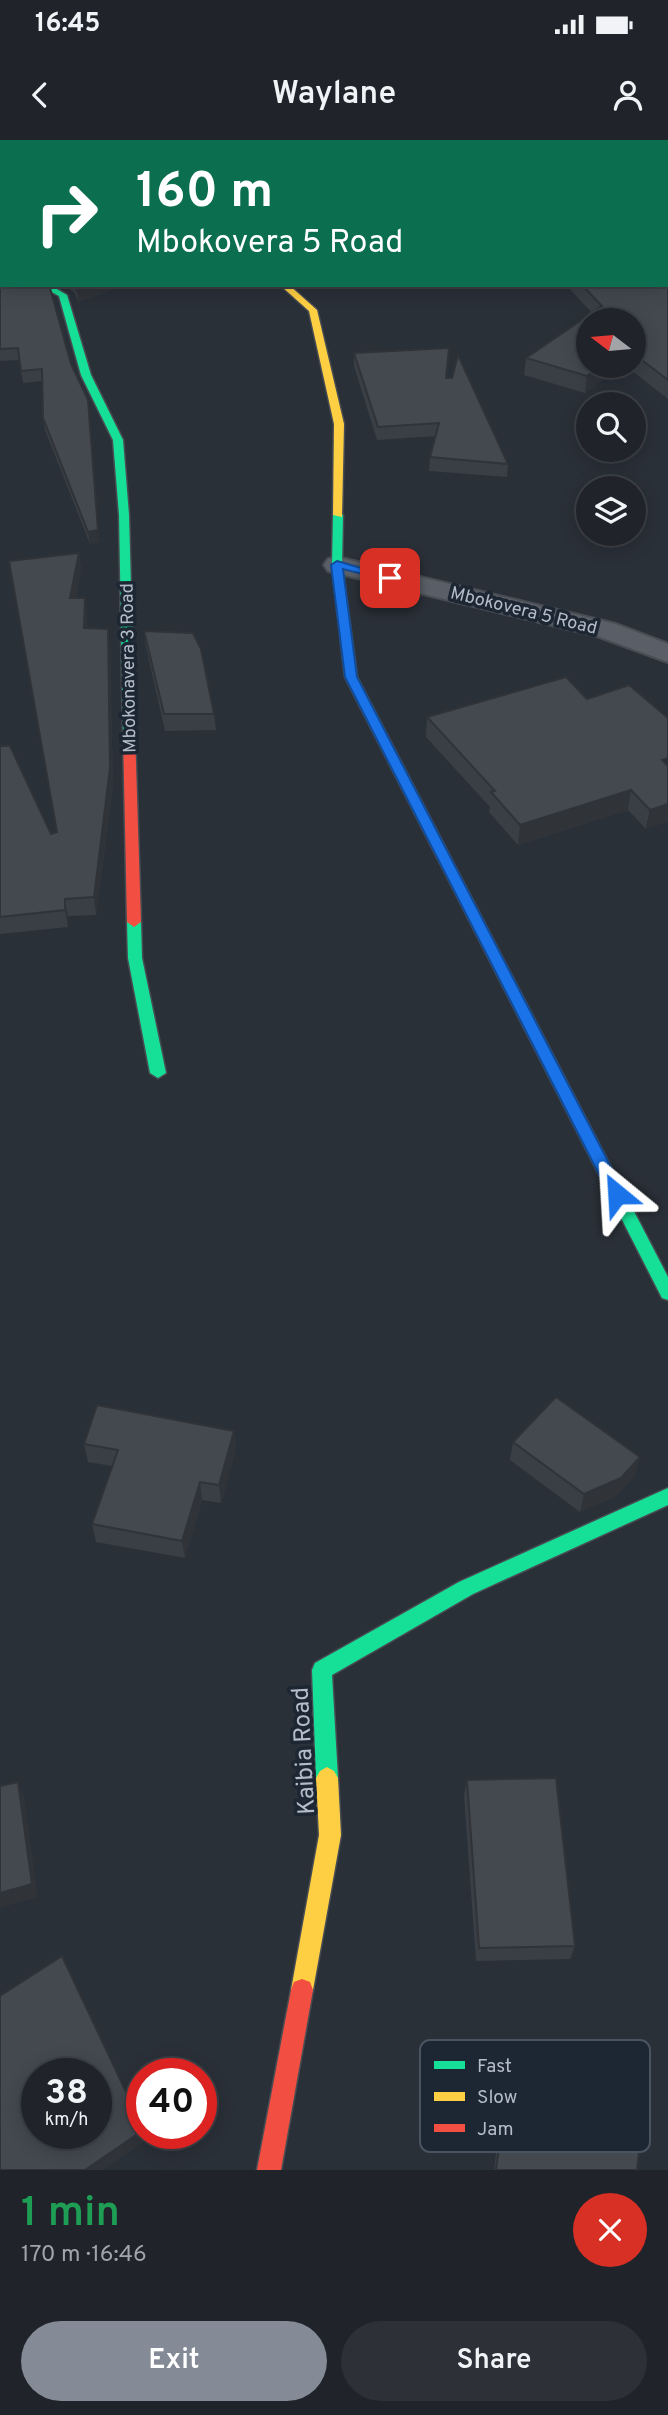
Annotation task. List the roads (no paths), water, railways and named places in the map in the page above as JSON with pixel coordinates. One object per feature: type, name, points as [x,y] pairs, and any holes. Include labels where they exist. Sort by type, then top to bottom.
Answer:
[{"type":"street","name":"Mbokonavera 3 Road","points":[[47,287],[63,295],[86,375],[118,440],[124,515],[135,958],[158,1073]]},
{"type":"street","points":[[286,287],[313,310],[339,424],[337,565],[351,677],[668,1293]]},
{"type":"street","name":"Mbokovera 5 Road","points":[[337,565],[606,630],[668,654]]},
{"type":"street","name":"Kaibia Road","points":[[269,2170],[330,1835],[322,1670],[466,1588],[668,1496]]}]
